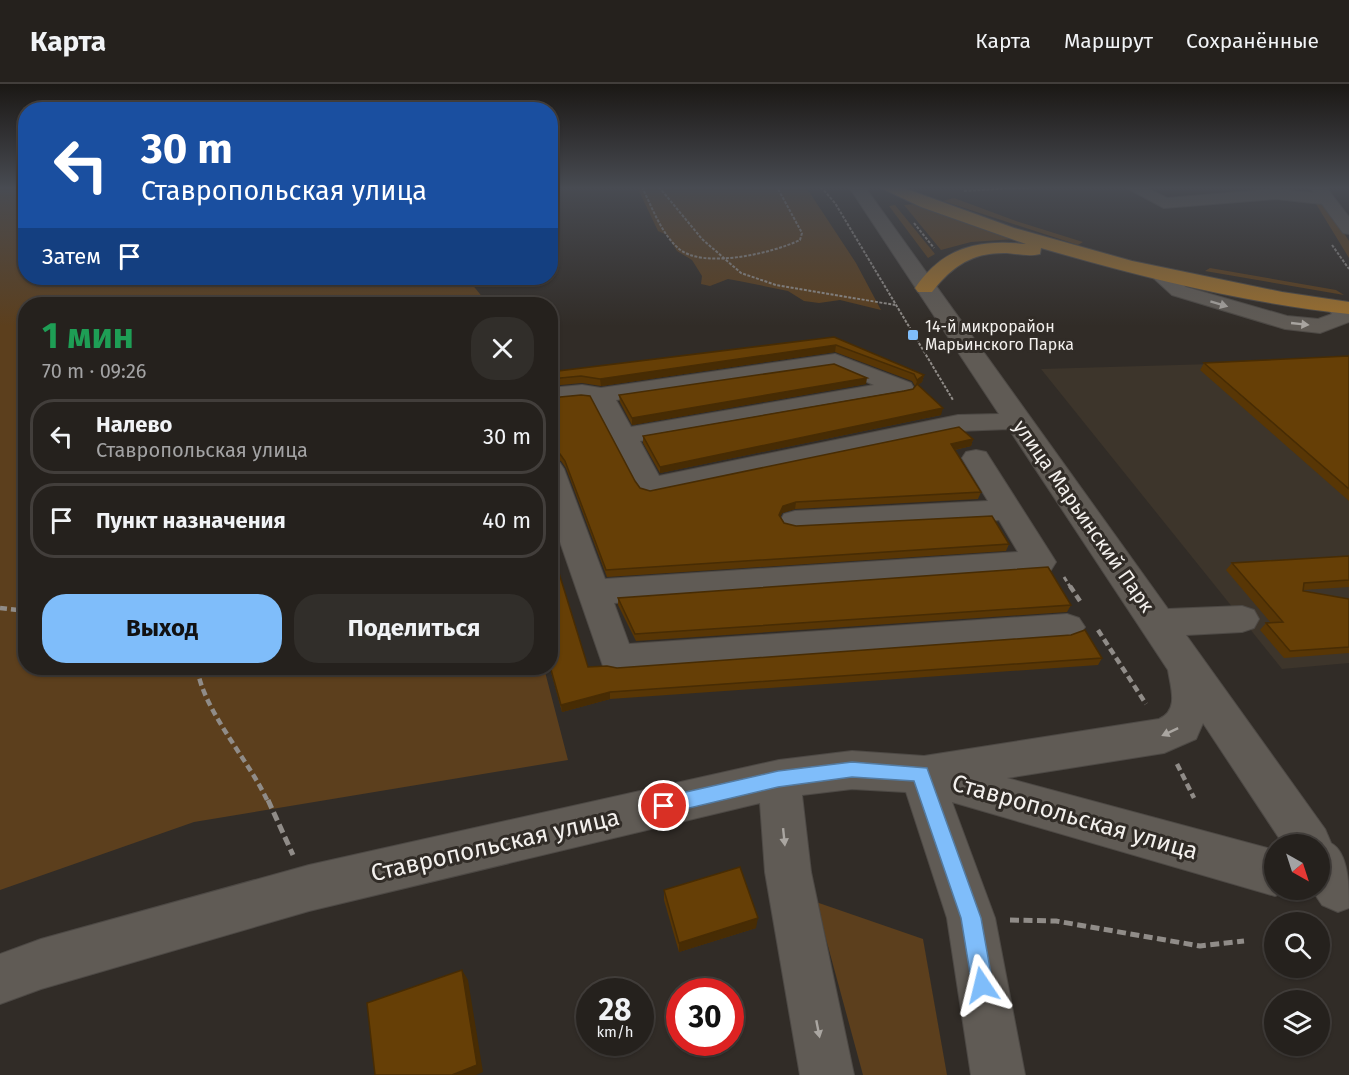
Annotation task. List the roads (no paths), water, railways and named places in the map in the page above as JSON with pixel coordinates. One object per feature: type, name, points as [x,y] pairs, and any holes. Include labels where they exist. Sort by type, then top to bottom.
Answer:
[{"type":"main road","points":[[1012,233],[1159,274]]},
{"type":"main road","points":[[925,288],[946,262],[969,252],[1024,249],[1109,261]]},
{"type":"street","name":"улица Марьинский Парк","points":[[888,233],[1302,834]]},
{"type":"street","points":[[1159,274],[1179,291],[1285,322],[1320,326],[1345,316],[1343,308]]},
{"type":"street","points":[[558,395],[582,392],[601,395],[835,361],[902,388],[624,436]]},
{"type":"street","points":[[601,395],[651,487],[958,423],[1018,421]]},
{"type":"street","points":[[593,592],[1040,562],[976,458]]},
{"type":"street","points":[[558,492],[616,659],[1067,627]]},
{"type":"street","points":[[795,521],[1008,510]]},
{"type":"street","points":[[1158,623],[1242,619]]},
{"type":"street","points":[[998,1075],[971,918],[921,774],[1164,736],[1182,726],[1192,705],[1186,663]]},
{"type":"street","name":"Ставропольская улица","points":[[0,979],[41,964],[309,888],[778,779],[852,770],[921,774],[1264,870]]},
{"type":"street","points":[[778,779],[788,872],[827,1075]]},
{"type":"place","name":"14-й микрорайон Марьинского Парка","points":[[913,335]]}]
